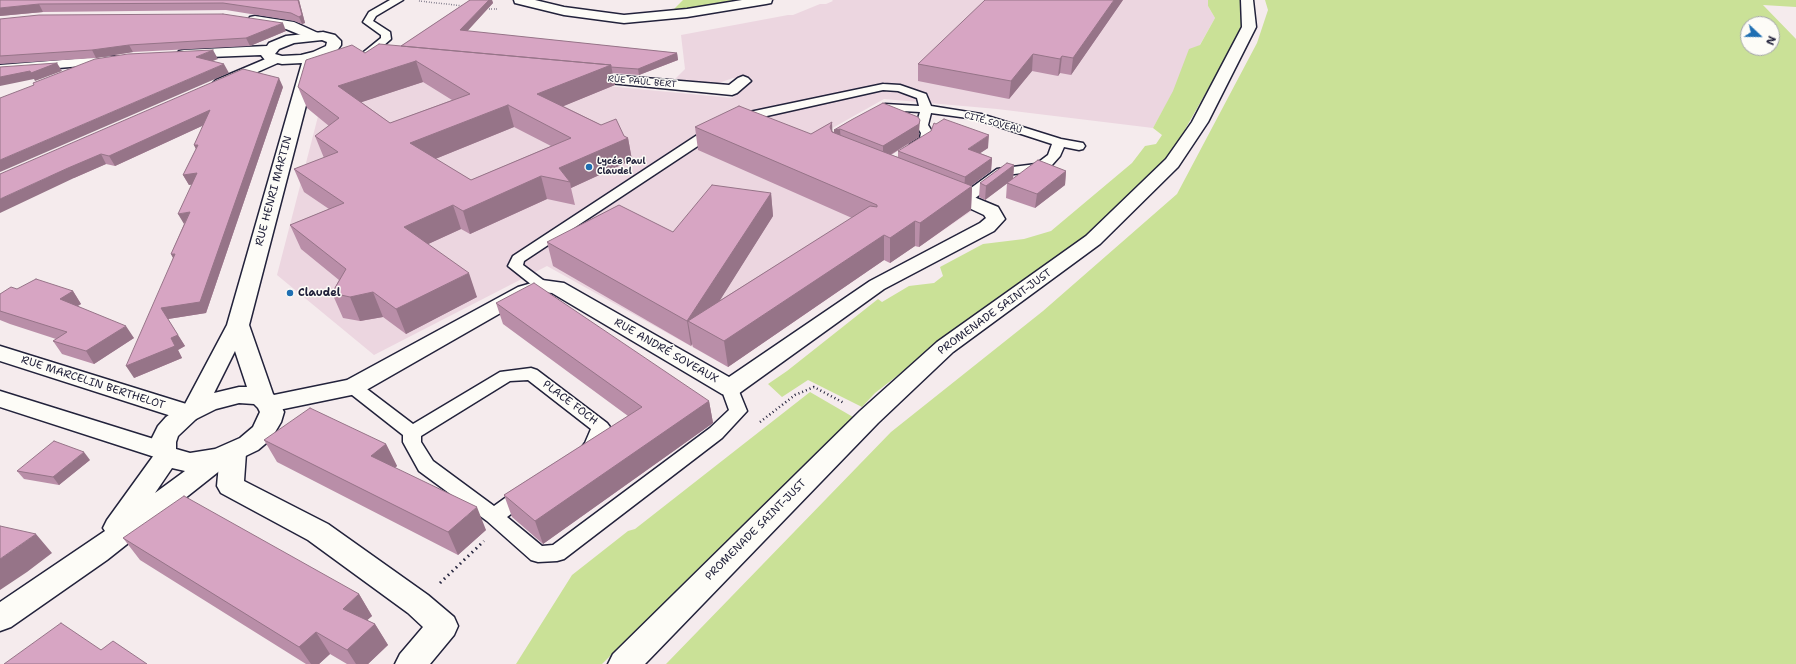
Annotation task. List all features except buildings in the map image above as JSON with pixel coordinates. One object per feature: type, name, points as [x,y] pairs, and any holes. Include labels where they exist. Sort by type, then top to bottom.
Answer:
[{"type":"street","points":[[520,0],[564,11],[624,18],[687,13],[766,0]]},
{"type":"street","name":"PROMENADE SAINT-JUST","points":[[624,664],[863,422],[892,395],[945,347],[1093,240],[1172,163],[1200,122],[1249,27],[1247,0]]},
{"type":"street","points":[[242,18],[289,25],[313,36]]},
{"type":"street","points":[[210,88],[272,55],[274,46],[291,39],[313,36]]},
{"type":"street","name":"RUE HENRI MARTIN","points":[[190,411],[238,325],[317,55],[331,49],[334,45],[334,41],[330,38],[313,36]]},
{"type":"street","points":[[170,55],[272,55],[291,60],[317,55],[387,59]]},
{"type":"street","points":[[0,69],[96,63],[125,59]]},
{"type":"street","points":[[52,80],[96,63]]},
{"type":"street","name":"RUE PAUL BERT","points":[[567,75],[732,90],[743,81]]},
{"type":"street","name":"RUE ANDRÉ SOVEAUX","points":[[190,411],[224,397],[252,395],[265,401],[353,387],[525,291],[542,286],[557,287],[730,388],[877,285],[987,227],[996,219],[991,211],[928,184]]},
{"type":"street","points":[[0,618],[98,552],[226,455],[249,444],[262,433],[270,422],[272,412],[265,401],[238,325]]},
{"type":"street","name":"RUE MARCELIN BERTHELOT","points":[[0,353],[190,411]]},
{"type":"street","points":[[0,399],[165,453],[177,460],[190,462],[226,455]]},
{"type":"street","points":[[98,552],[126,518],[165,453],[163,442],[167,432],[175,423],[190,411]]},
{"type":"street","points":[[226,455],[230,486],[318,532],[418,604],[443,626],[412,664]]},
{"type":"lane","points":[[353,56],[386,39],[386,34],[368,22],[372,14],[387,4],[398,0]]},
{"type":"lane","points":[[542,286],[515,266],[518,258],[710,132],[734,120],[883,87],[900,88],[922,96],[926,110],[922,125],[927,133],[926,140],[902,155]]},
{"type":"lane","name":"CITÉ SOVEAU","points":[[885,107],[977,116],[1059,142],[1079,146]]},
{"type":"lane","points":[[965,199],[1002,172],[1039,167],[1048,162],[1054,156],[1059,142]]},
{"type":"lane","name":"PLACE FOCH","points":[[412,433],[506,376],[531,374],[602,427],[593,447],[574,460]]},
{"type":"lane","points":[[353,387],[412,433],[412,442],[426,466],[498,520],[538,554],[557,553],[716,432],[738,411],[730,388]]},
{"type":"lane","points":[[498,520],[537,486]]},
{"type":"path","points":[[412,1],[468,7]]},
{"type":"path","points":[[481,9],[513,10],[537,5]]},
{"type":"path","points":[[418,604],[498,520]]},
{"type":"shaded area","name":"Lycée Paul Claudel","points":[[832,0],[1208,0],[1208,6],[1215,18],[1153,128],[997,109],[884,99],[822,134],[976,208],[919,247],[914,246],[890,263],[884,260],[728,367],[547,266],[374,355],[277,275],[330,70],[357,62],[732,98],[750,83],[733,78],[716,84],[675,79],[685,69],[681,35],[793,15],[820,4],[826,4],[833,1]]},
{"type":"green space","points":[[683,0],[741,0],[672,11]]},
{"type":"green space","points":[[1208,0],[1241,0],[1242,29],[1166,163],[1092,235],[960,327],[875,393],[862,407],[808,380],[782,397],[768,384],[787,371],[878,299],[882,302],[909,286],[934,283],[943,276],[940,267],[983,244],[1024,239],[1051,231],[1132,163],[1145,146],[1156,144],[1162,135],[1153,128],[1173,91],[1189,49],[1200,45],[1215,18],[1208,6]]},
{"type":"green space","points":[[1265,0],[1796,0],[1796,7],[1763,5],[1774,16],[1740,16],[1740,56],[1780,56],[1780,23],[1796,39],[1796,664],[666,664],[891,432],[1043,311],[1177,194],[1257,43],[1268,10]]},
{"type":"green space","points":[[810,392],[853,417],[602,664],[516,664],[572,575],[628,531],[635,529]]},
{"type":"place","name":"Lycée Paul Claudel","points":[[589,167]]},
{"type":"place","name":"Claudel","points":[[290,293]]}]
